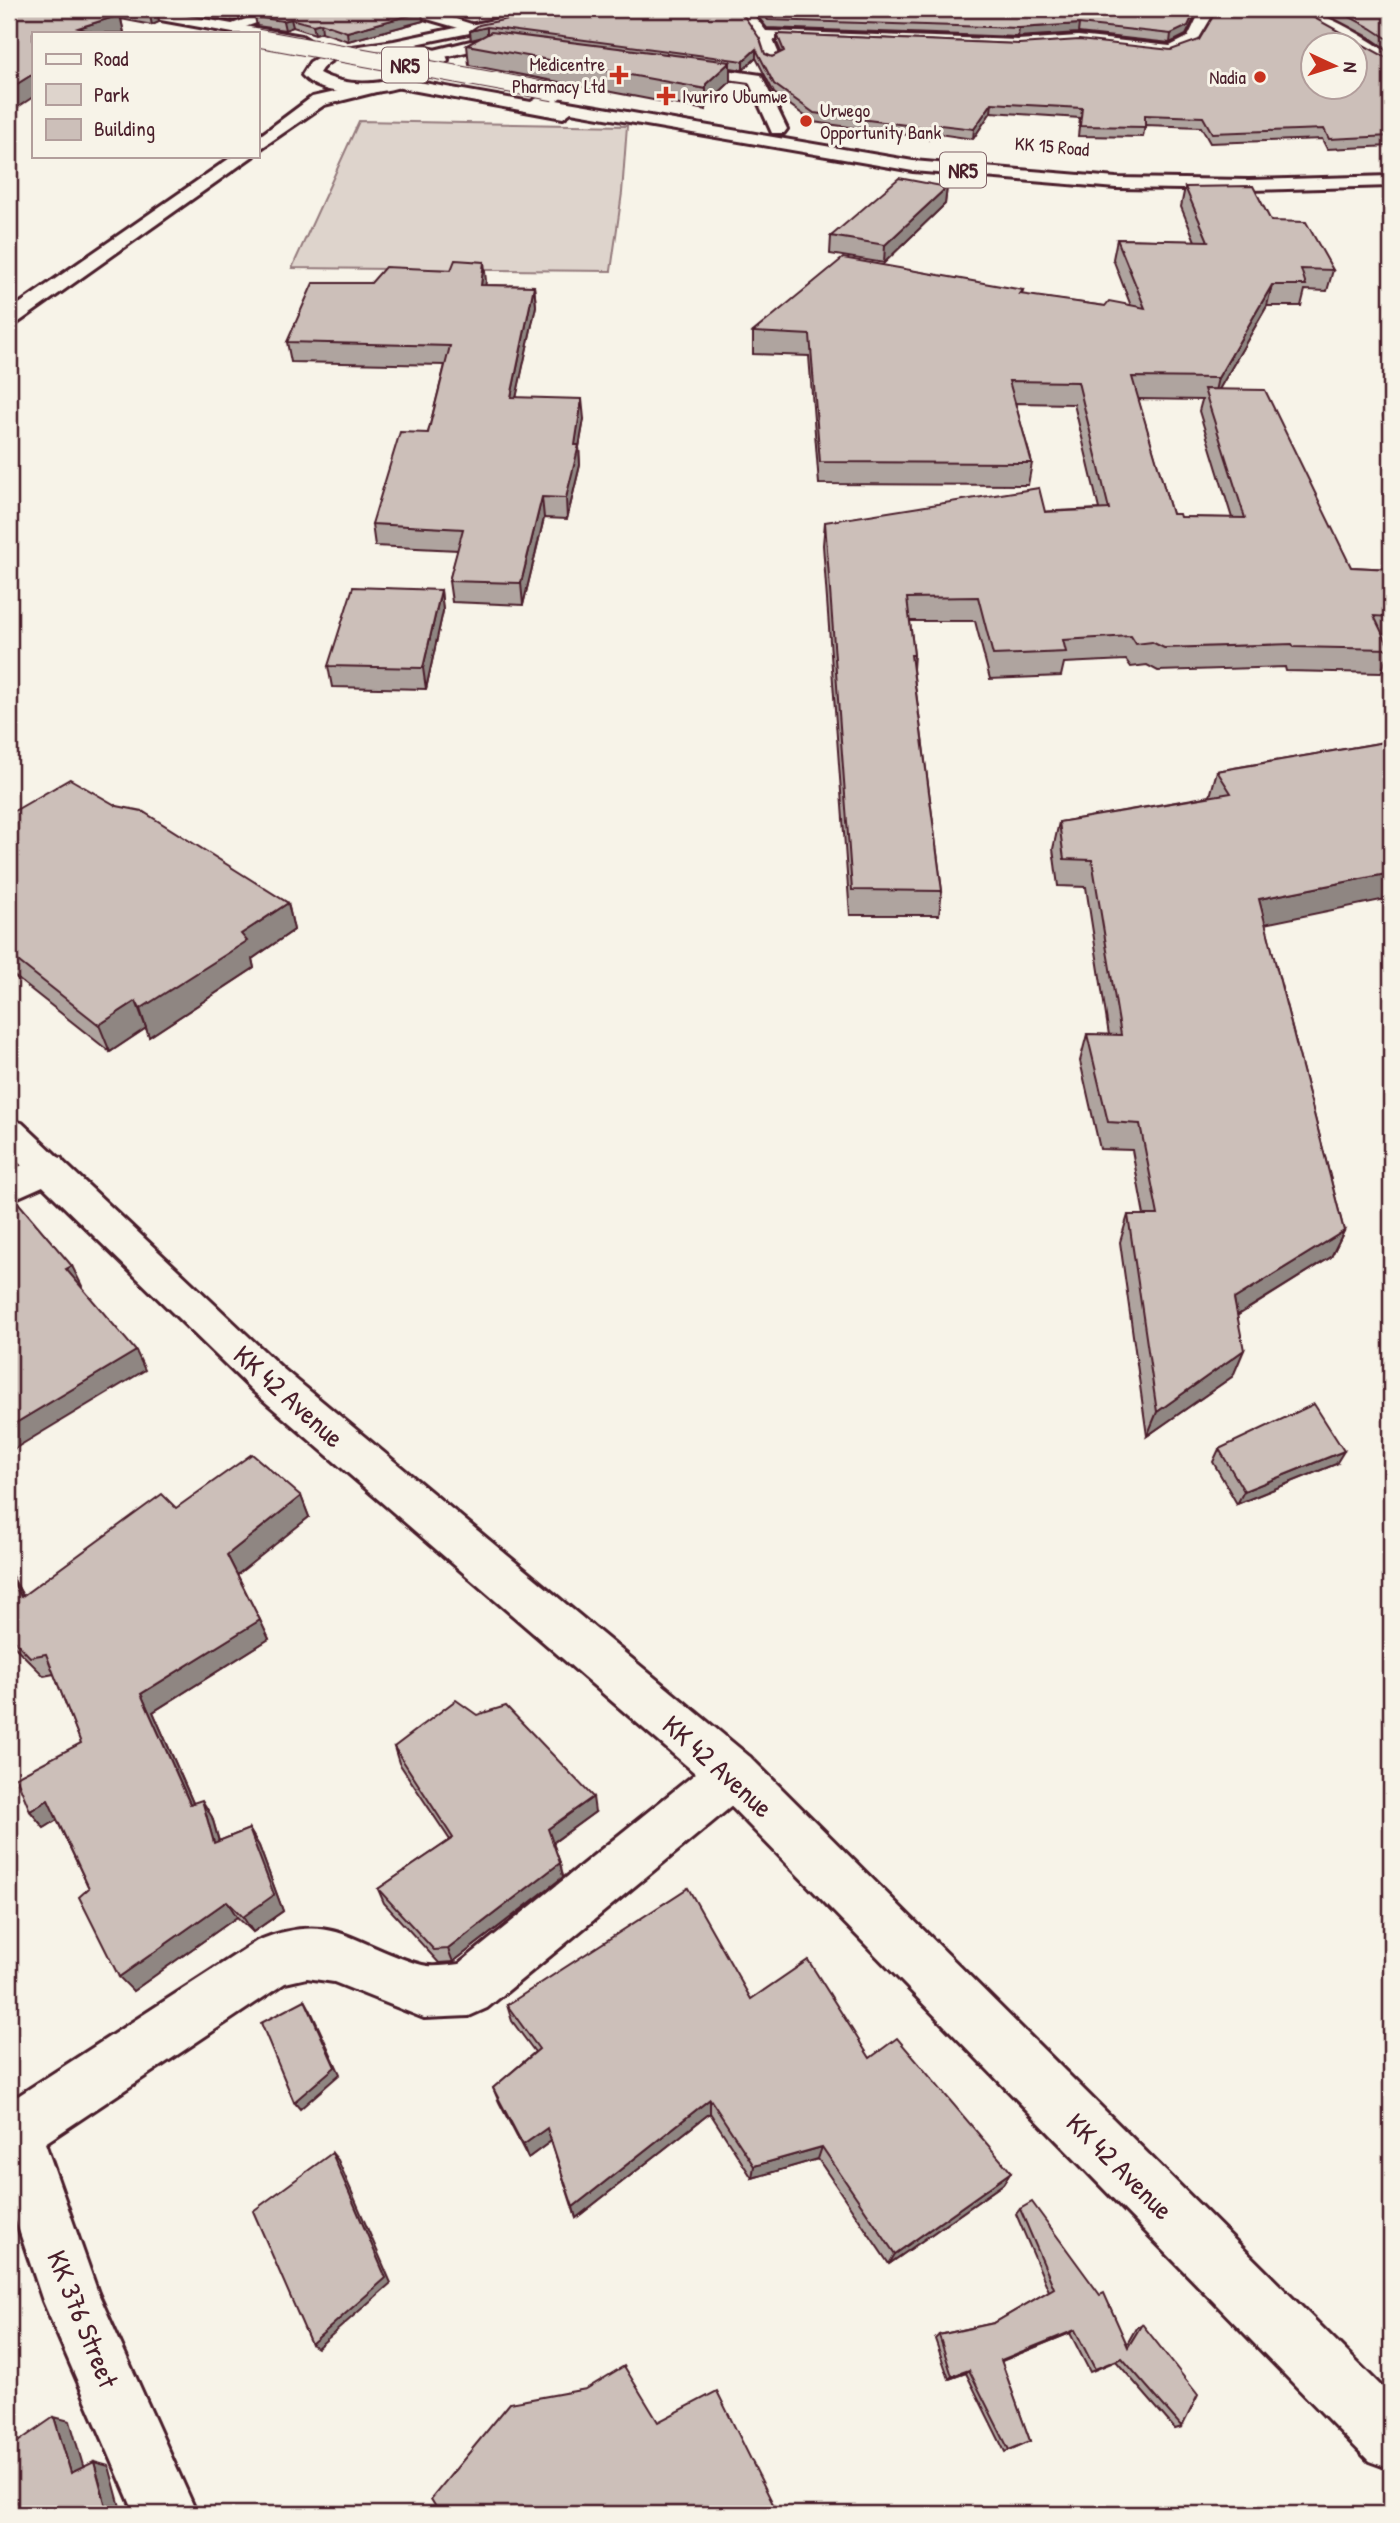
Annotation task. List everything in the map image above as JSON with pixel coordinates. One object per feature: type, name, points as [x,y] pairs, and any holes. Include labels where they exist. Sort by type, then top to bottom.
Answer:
[{"type":"main road","points":[[122,9],[229,31]]},
{"type":"main road","points":[[104,11],[229,31],[288,9]]},
{"type":"main road","points":[[408,9],[476,28]]},
{"type":"main road","points":[[308,69],[330,57],[352,50],[446,35],[567,9]]},
{"type":"main road","points":[[659,66],[755,78],[772,68],[774,58],[742,9]]},
{"type":"main road","points":[[1295,9],[1388,56]]},
{"type":"main road","points":[[761,35],[841,36],[1007,45],[1078,41],[1170,51],[1185,50],[1193,45],[1205,16],[1211,14],[1309,18]]},
{"type":"main road","points":[[841,36],[866,24]]},
{"type":"main road","points":[[259,145],[318,101],[396,83],[432,70],[446,35]]},
{"type":"main road","points":[[259,36],[352,50]]},
{"type":"main road","name":"KK 15 Road","points":[[259,38],[554,94],[797,147],[912,166],[1116,183],[1261,185],[1391,181]]},
{"type":"main road","points":[[439,58],[487,44],[537,50]]},
{"type":"main road","points":[[381,46],[418,47],[439,58],[554,94]]},
{"type":"main road","name":"KK 15 Road","points":[[259,51],[554,94],[942,156],[1038,167],[1117,171],[1391,171]]},
{"type":"main road","points":[[308,69],[331,85],[374,88]]},
{"type":"main road","points":[[308,69],[318,101]]},
{"type":"main road","points":[[755,78],[778,129]]},
{"type":"main road","points":[[396,83],[728,142],[797,147]]},
{"type":"main road","points":[[741,120],[778,129]]},
{"type":"main road","points":[[9,320],[241,158]]},
{"type":"main road","name":"KK 42 Avenue","points":[[9,1132],[28,1177],[733,1774],[1391,2439]]},
{"type":"main road","points":[[11,2126],[275,1959],[307,1952],[334,1956],[424,1992],[469,1990],[733,1774]]},
{"type":"main road","name":"KK 376 Street","points":[[11,2126],[72,2301],[166,2514]]},
{"type":"green space","points":[[359,121],[627,126],[622,193],[611,271],[292,268]]},
{"type":"building","points":[[9,9],[84,9],[120,15],[78,28],[92,32],[32,32],[32,75],[9,89]]},
{"type":"building","points":[[109,9],[130,9],[158,14],[150,16]]},
{"type":"building","points":[[215,9],[241,9],[230,12]]},
{"type":"building","points":[[278,9],[412,9],[422,12],[347,32],[321,23],[313,25],[291,19],[283,21],[255,17]]},
{"type":"building","points":[[557,9],[739,9],[760,39],[765,54],[772,57],[784,51],[777,34],[1019,44],[1079,40],[1171,50],[1199,40],[1215,13],[1311,16],[1340,32],[1298,32],[1298,102],[1368,102],[1368,47],[1391,60],[1391,136],[1329,139],[1324,129],[1212,133],[1203,117],[1145,115],[1145,127],[1080,126],[1082,108],[992,103],[974,129],[932,124],[929,128],[814,113],[774,84],[756,49],[743,61],[487,27],[470,31],[479,25]]},
{"type":"building","points":[[759,9],[1196,9],[1188,26],[1171,34],[1079,24],[1019,28],[768,20]]},
{"type":"building","points":[[1335,9],[1391,9],[1391,41],[1371,28]]},
{"type":"building","points":[[491,32],[730,62],[706,84],[706,89],[467,45]]},
{"type":"building","points":[[899,178],[947,187],[885,245],[831,236]]},
{"type":"building","points":[[1253,186],[1271,221],[1306,222],[1333,270],[1301,269],[1306,285],[1272,285],[1218,378],[1132,377],[1172,514],[1179,514],[1180,517],[1245,518],[1204,389],[1265,390],[1351,567],[1391,569],[1391,617],[1374,616],[1390,649],[1294,647],[1292,644],[1164,648],[1152,642],[1136,644],[1131,636],[1063,640],[1066,652],[993,655],[978,597],[907,598],[914,655],[911,655],[942,891],[852,890],[825,522],[1039,488],[1045,512],[1109,509],[1078,382],[1009,381],[1032,463],[820,462],[810,335],[753,332],[843,258],[1023,290],[1020,294],[1105,306],[1109,301],[1145,308],[1117,239],[1208,241],[1185,187]]},
{"type":"building","points":[[455,260],[484,262],[481,285],[534,286],[511,397],[582,399],[575,445],[579,445],[566,498],[542,497],[521,583],[449,581],[463,529],[372,524],[400,432],[428,433],[450,346],[287,342],[313,283],[371,283],[385,267],[451,270]]},
{"type":"building","points":[[353,587],[441,590],[423,668],[328,666]]},
{"type":"building","points":[[1391,741],[1391,873],[1259,899],[1344,1231],[1234,1299],[1244,1350],[1157,1412],[1128,1215],[1158,1215],[1140,1124],[1108,1122],[1087,1034],[1121,1035],[1092,860],[1064,859],[1059,822],[1231,793],[1217,771]]},
{"type":"building","points":[[70,779],[117,806],[142,811],[288,903],[241,934],[247,941],[140,1009],[136,1001],[99,1025],[9,954],[9,814]]},
{"type":"building","points":[[15,1199],[72,1266],[66,1269],[136,1351],[9,1427],[9,1203]]},
{"type":"building","points":[[1314,1404],[1344,1451],[1244,1491],[1219,1449]]},
{"type":"building","points":[[252,1454],[301,1496],[227,1555],[260,1620],[141,1694],[190,1804],[202,1800],[214,1843],[249,1829],[274,1895],[243,1917],[227,1901],[119,1977],[79,1897],[89,1888],[48,1800],[30,1811],[16,1777],[81,1743],[46,1654],[30,1657],[9,1635],[9,1575],[21,1597],[162,1494],[176,1508]]},
{"type":"building","points":[[456,1700],[477,1715],[506,1706],[593,1797],[548,1829],[560,1863],[448,1949],[434,1950],[378,1889],[453,1838],[394,1747]]},
{"type":"building","points":[[688,1888],[751,1999],[808,1960],[870,2058],[897,2038],[1011,2172],[895,2254],[822,2147],[754,2166],[710,2099],[573,2207],[547,2128],[523,2145],[493,2088],[539,2049],[507,2005]]},
{"type":"building","points":[[305,2000],[335,2067],[294,2102],[261,2023]]},
{"type":"building","points":[[332,2153],[386,2278],[311,2344],[253,2211]]},
{"type":"building","points":[[1032,2202],[1100,2295],[1104,2293],[1128,2347],[1142,2324],[1198,2395],[1182,2427],[1122,2358],[1095,2369],[1075,2330],[1001,2360],[1030,2441],[1009,2450],[969,2370],[952,2376],[939,2335],[994,2323],[1054,2288],[1020,2209]]},
{"type":"building","points":[[624,2366],[658,2422],[717,2391],[778,2514],[440,2514],[431,2499],[510,2403],[586,2389]]},
{"type":"building","points":[[54,2417],[71,2473],[94,2462],[108,2514],[9,2514],[9,2448]]},
{"type":"place","name":"Medicentre Pharmacy Ltd","points":[[619,75]]},
{"type":"place","name":"Nadia","points":[[1260,77]]},
{"type":"place","name":"Ivuriro Ubumwe","points":[[666,96]]},
{"type":"place","name":"Urwego Opportunity Bank","points":[[806,121]]}]
